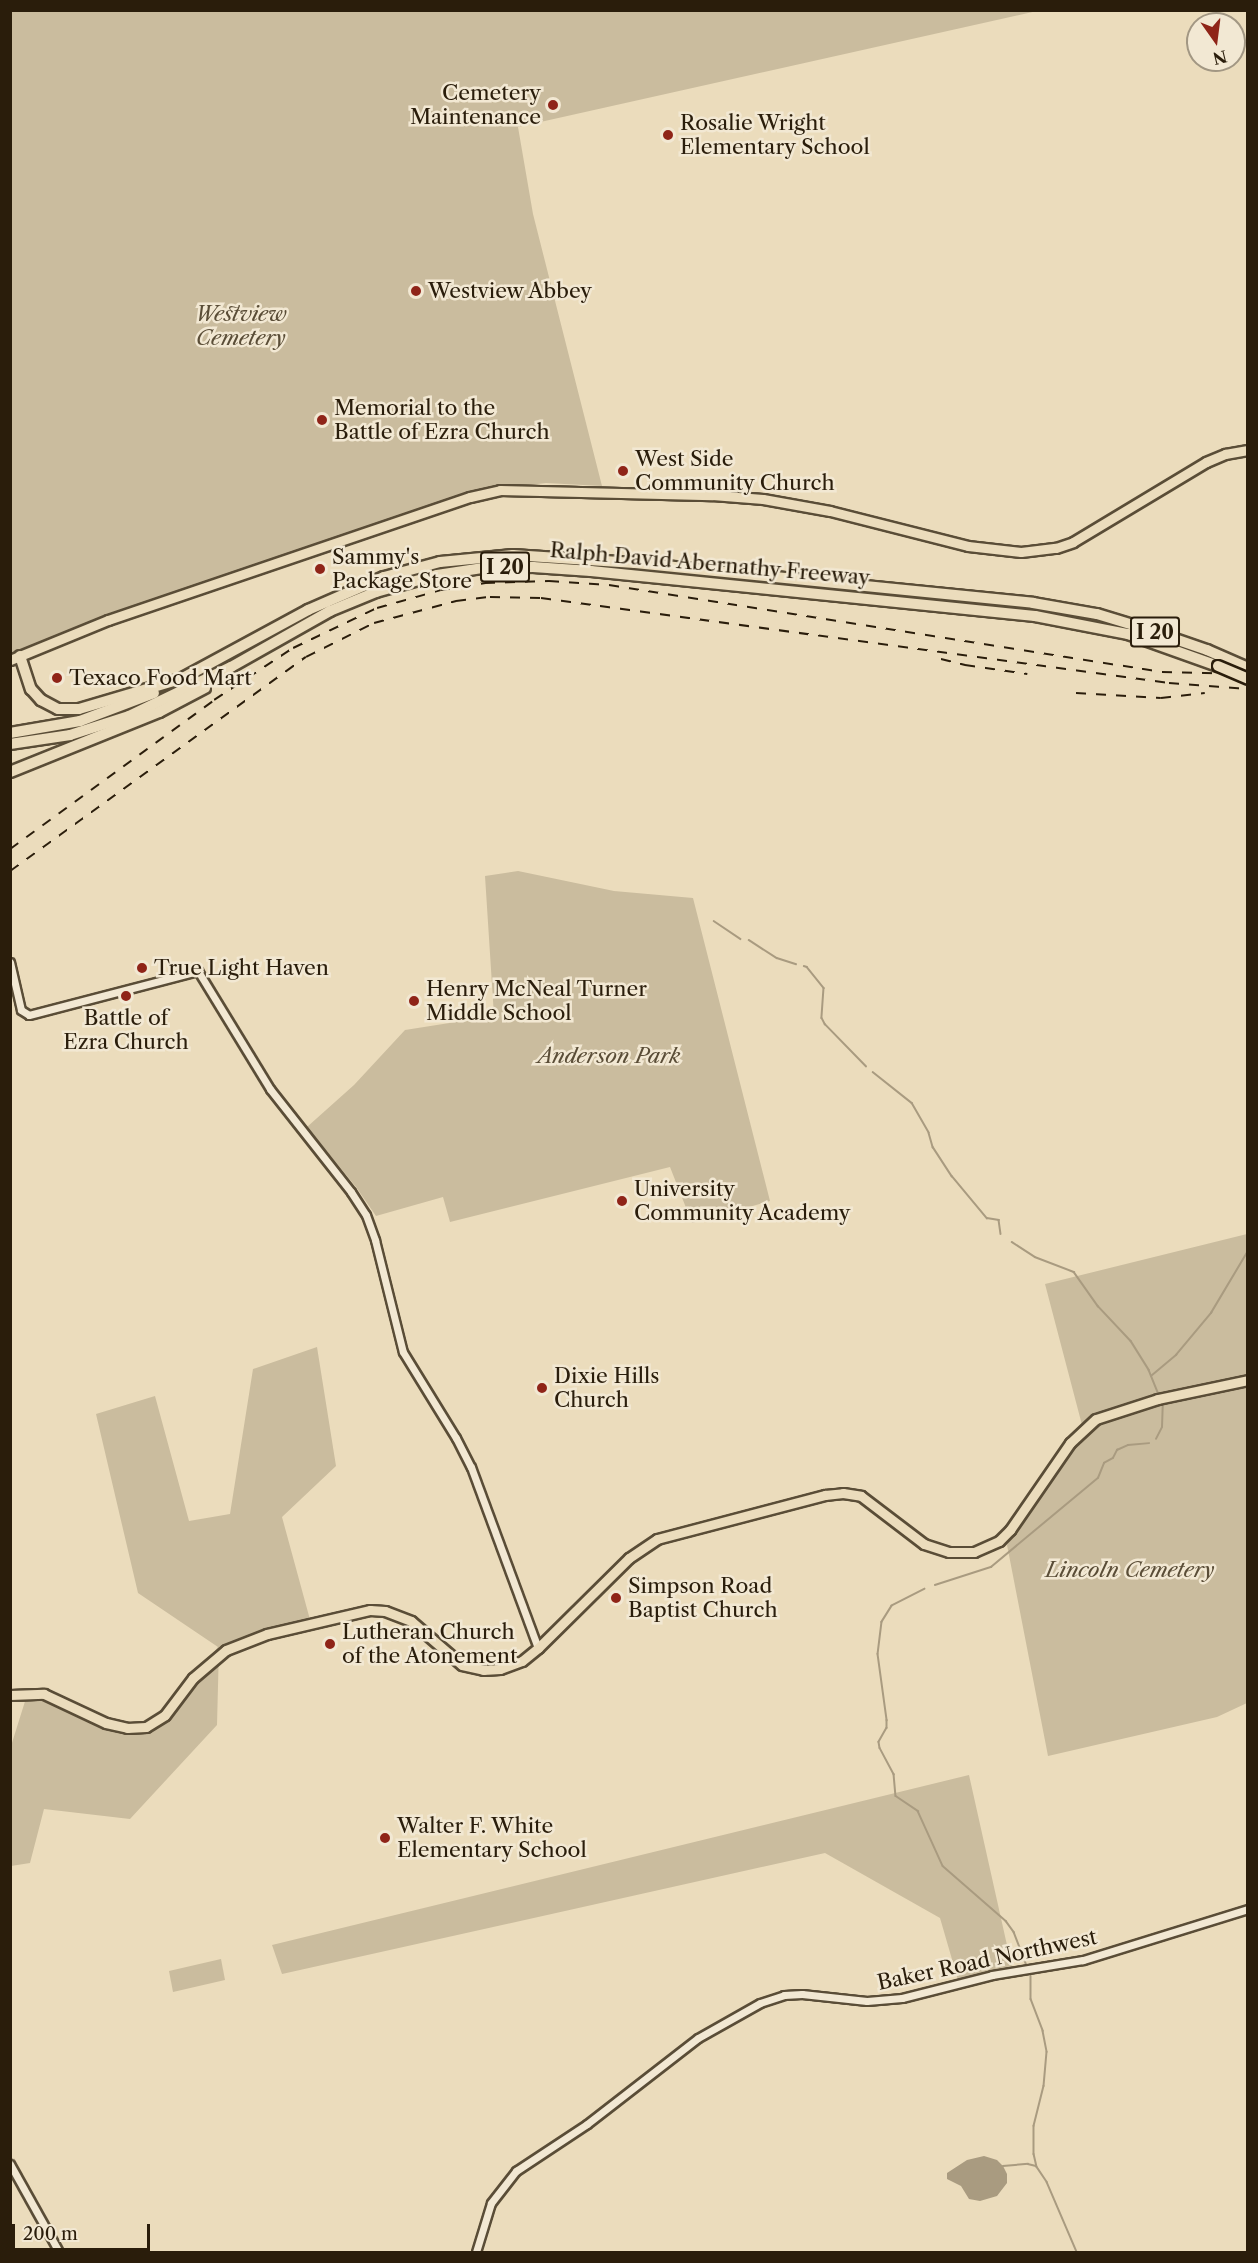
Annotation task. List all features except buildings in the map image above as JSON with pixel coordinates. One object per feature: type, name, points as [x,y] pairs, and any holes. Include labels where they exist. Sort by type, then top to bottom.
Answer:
[{"type":"highway","name":"Ralph David Abernathy Freeway","points":[[181,679],[331,598],[384,577],[440,562],[487,556],[544,556],[1062,607],[1097,614],[1174,638],[1246,667]]},
{"type":"highway","name":"Ralph David Abernathy Freeway","points":[[10,744],[47,740],[113,722],[160,703],[231,667],[286,634],[368,595],[416,579],[483,568],[533,567],[591,571],[1064,620],[1151,640],[1248,679]]},
{"type":"highway","points":[[15,658],[31,689],[45,704],[63,710],[79,709],[181,679]]},
{"type":"highway","points":[[10,772],[180,702],[217,681],[231,667]]},
{"type":"highway","name":"I 20","points":[[10,733],[54,727],[97,715],[181,679]]},
{"type":"main road","points":[[15,658],[108,620],[491,492],[520,489],[763,499],[830,511],[965,545],[1022,552],[1056,548],[1073,542],[1206,462],[1225,454],[1248,450]]},
{"type":"main road","points":[[10,1695],[44,1694],[105,1723],[127,1728],[146,1727],[165,1715],[193,1678],[226,1650],[267,1634],[370,1610],[385,1611],[411,1621],[452,1658],[474,1669],[492,1670],[513,1666],[538,1648],[609,1576],[642,1547],[671,1534],[825,1495],[852,1494],[869,1500],[914,1538],[936,1549],[963,1553],[986,1548],[1010,1530],[1070,1443],[1096,1419],[1158,1399],[1248,1380]]},
{"type":"street","points":[[10,962],[21,1010],[25,1014],[32,1015],[198,972],[270,1089],[351,1192],[366,1215],[375,1240],[403,1352],[456,1438],[471,1467],[538,1648]]},
{"type":"street","name":"Baker Road Northwest","points":[[476,2253],[491,2203],[502,2186],[526,2163],[587,2124],[705,2033],[772,1999],[802,1994],[867,2001],[902,1998],[992,1975],[1083,1960],[1248,1909]]},
{"type":"street","points":[[10,2164],[59,2253]]},
{"type":"green space","name":"Westview Cemetery","points":[[10,11],[1037,11],[518,127],[533,214],[602,486],[546,483],[471,492],[110,613],[11,655]]},
{"type":"green space","name":"Anderson Park","points":[[518,871],[614,891],[693,898],[770,1201],[692,1223],[670,1167],[450,1222],[443,1197],[376,1216],[356,1187],[307,1127],[354,1085],[405,1030],[494,1016],[485,876]]},
{"type":"green space","name":"Lincoln Cemetery","points":[[1247,1234],[1247,1703],[1217,1717],[1048,1756],[1007,1545],[1082,1425],[1045,1284]]},
{"type":"green space","points":[[317,1347],[336,1466],[282,1517],[312,1627],[250,1637],[219,1647],[217,1725],[130,1819],[44,1809],[30,1863],[11,1866],[11,1746],[27,1695],[66,1698],[117,1729],[148,1727],[169,1709],[218,1647],[138,1593],[96,1414],[155,1396],[189,1521],[230,1514],[253,1369]]},
{"type":"green space","points":[[969,1775],[1013,1972],[958,1980],[940,1918],[825,1853],[282,1974],[272,1945]]},
{"type":"green space","points":[[221,1959],[225,1980],[173,1992],[169,1971]]},
{"type":"shaded area","points":[[984,2156],[997,2160],[1003,2166],[1007,2174],[1007,2183],[997,2196],[980,2201],[969,2199],[961,2186],[947,2179],[947,2173],[967,2160]]},
{"type":"waterway","points":[[714,921],[741,939]]},
{"type":"waterway","points":[[749,940],[777,958],[796,964]]},
{"type":"waterway","points":[[804,966],[824,988],[822,1018],[825,1024],[866,1066]]},
{"type":"waterway","points":[[873,1072],[912,1103],[929,1133],[933,1147],[952,1176],[987,1218],[999,1220],[1001,1234]]},
{"type":"waterway","points":[[1012,1242],[1035,1257],[1074,1272],[1098,1306],[1131,1341],[1149,1370],[1159,1395]]},
{"type":"waterway","points":[[1151,1376],[1176,1355],[1211,1313],[1248,1251]]},
{"type":"waterway","points":[[1156,1439],[1162,1427],[1163,1404]]},
{"type":"waterway","points":[[935,1585],[991,1567],[1098,1478],[1104,1463],[1113,1458],[1117,1450],[1128,1445],[1149,1443]]},
{"type":"waterway","points":[[925,1589],[892,1606],[882,1622],[878,1654],[887,1728],[879,1742],[880,1748],[894,1774],[896,1796],[918,1811],[943,1866],[1006,1921],[1014,1932],[1027,1966]]},
{"type":"waterway","points":[[1031,1976],[1031,1999],[1043,2031],[1047,2052],[1044,2086],[1034,2126],[1034,2154],[1037,2167],[1047,2182],[1077,2252]]},
{"type":"waterway","points":[[1003,2166],[1028,2164],[1036,2166]]},
{"type":"railway","points":[[10,849],[214,700],[293,648],[377,608],[441,590],[485,583],[549,581],[609,585],[1162,672],[1248,674]]},
{"type":"railway","points":[[10,871],[306,657],[374,623],[456,601],[490,597],[541,598],[1169,683],[1248,689]]},
{"type":"railway","points":[[941,659],[1027,674]]},
{"type":"railway","points":[[1076,693],[1161,698],[1205,693]]},
{"type":"place","name":"Cemetery Maintenance","points":[[553,105]]},
{"type":"place","name":"Rosalie Wright Elementary School","points":[[668,135]]},
{"type":"place","name":"Westview Abbey","points":[[416,291]]},
{"type":"place","name":"Memorial to the Battle of Ezra Church","points":[[322,420]]},
{"type":"place","name":"West Side Community Church","points":[[623,471]]},
{"type":"place","name":"Sammy's Package Store","points":[[320,569]]},
{"type":"place","name":"Texaco Food Mart","points":[[57,678]]},
{"type":"place","name":"True Light Haven","points":[[142,968]]},
{"type":"place","name":"Battle of Ezra Church","points":[[126,996]]},
{"type":"place","name":"Henry McNeal Turner Middle School","points":[[414,1001]]},
{"type":"place","name":"University Community Academy","points":[[622,1201]]},
{"type":"place","name":"Dixie Hills Church","points":[[542,1388]]},
{"type":"place","name":"Simpson Road Baptist Church","points":[[616,1598]]},
{"type":"place","name":"Lutheran Church of the Atonement","points":[[330,1644]]},
{"type":"place","name":"Walter F. White Elementary School","points":[[385,1838]]}]
